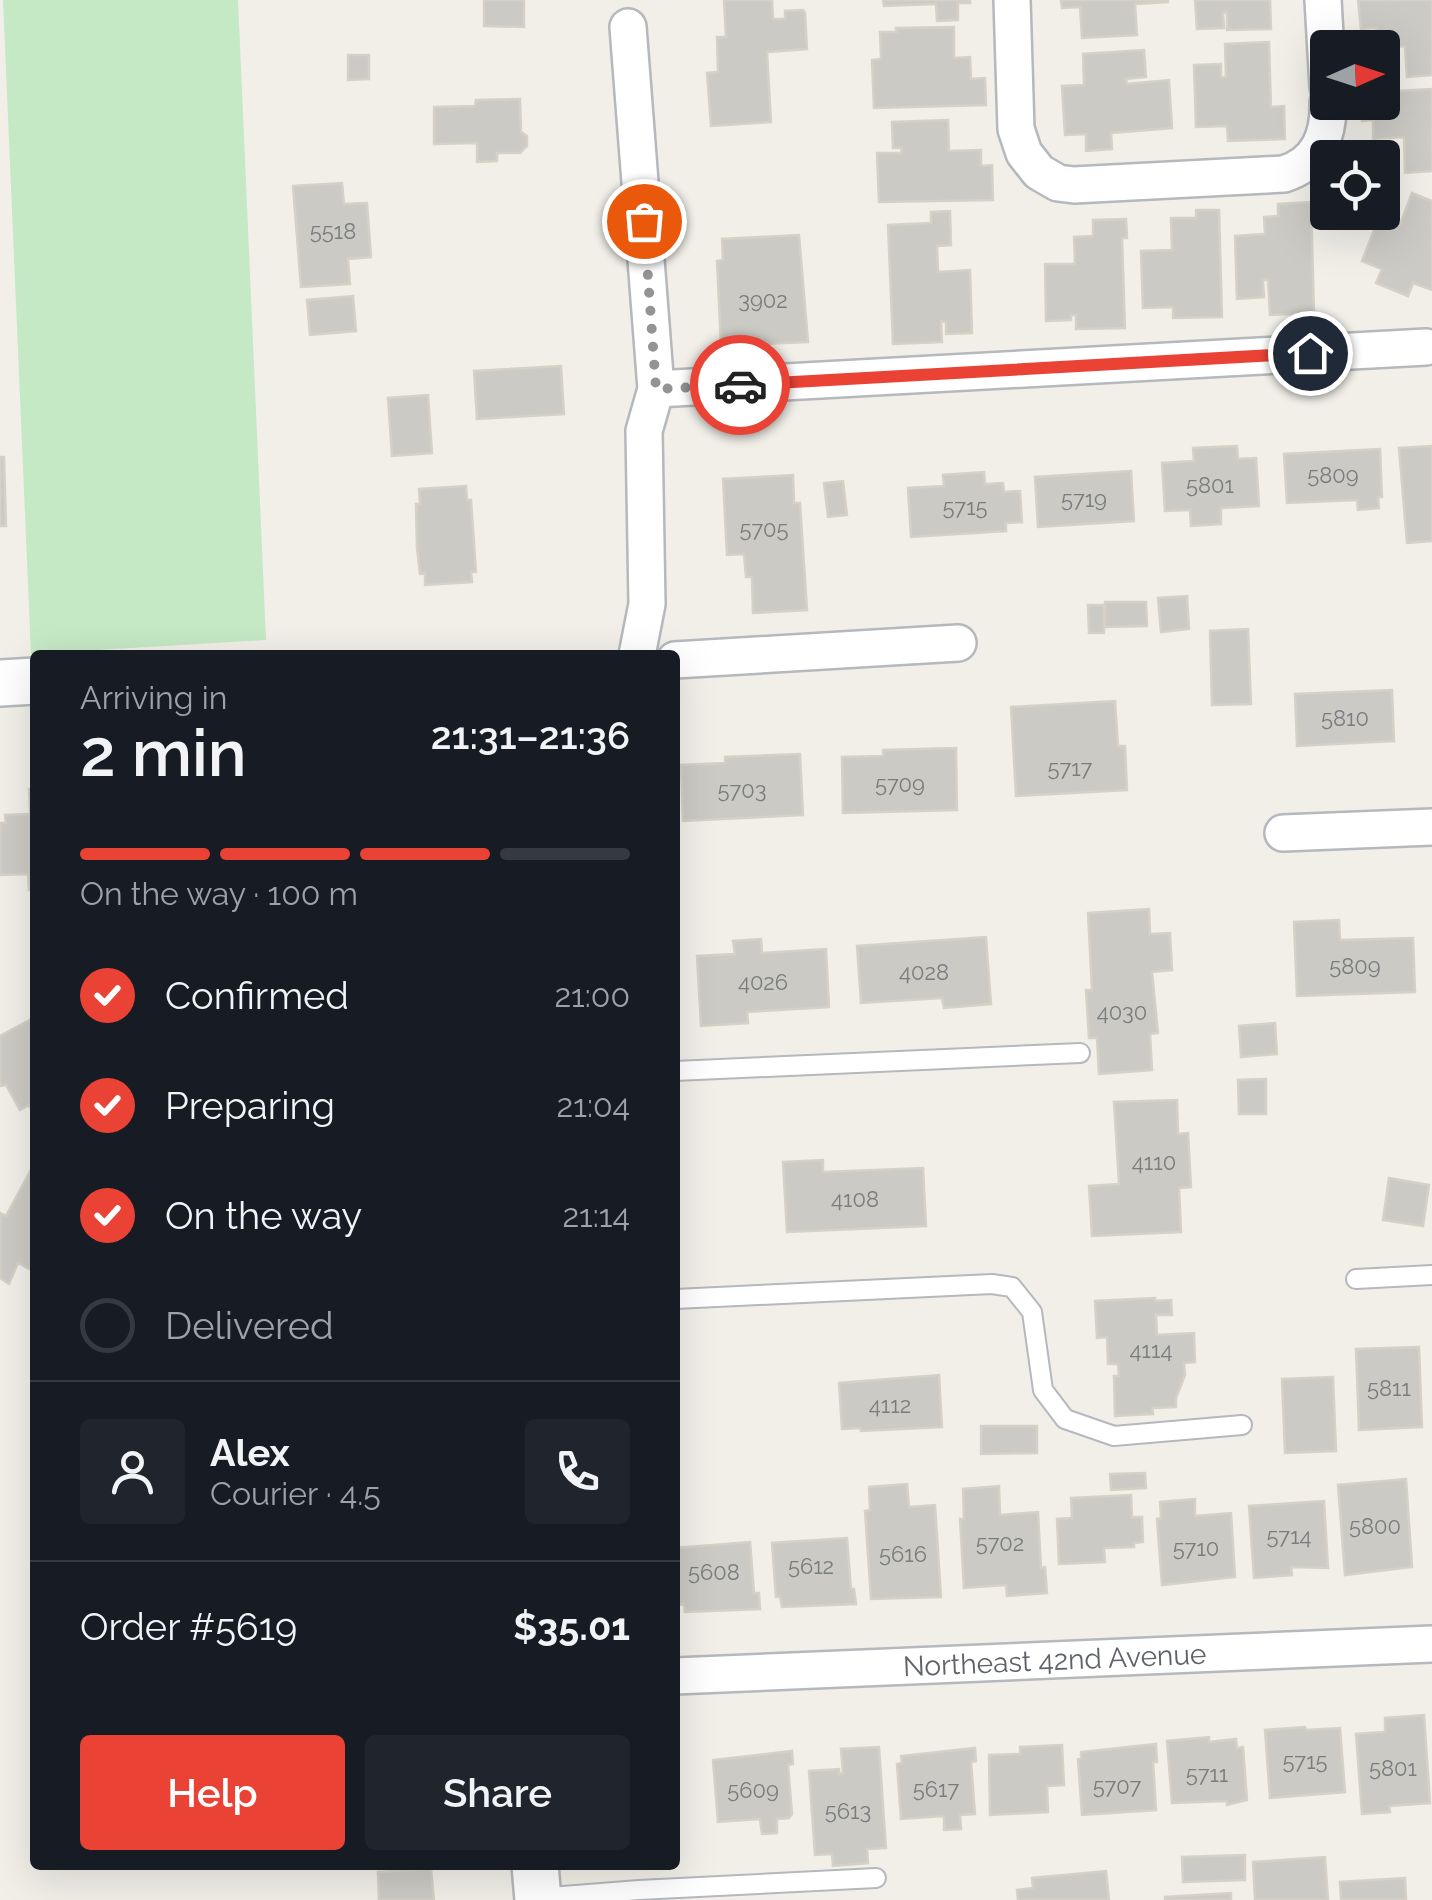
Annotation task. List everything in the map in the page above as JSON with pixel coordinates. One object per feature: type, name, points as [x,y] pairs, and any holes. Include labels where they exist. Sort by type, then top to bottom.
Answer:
[{"type":"street","points":[[1012,0],[1016,129],[1030,163],[1058,183],[1092,185],[1284,174],[1297,170],[1316,154],[1327,131],[1327,120]]},
{"type":"street","points":[[1323,0],[1325,30]]},
{"type":"street","points":[[628,26],[656,389],[644,431],[647,604],[638,650]]},
{"type":"street","points":[[656,389],[1426,347]]},
{"type":"street","points":[[680,660],[958,643]]},
{"type":"street","points":[[0,683],[30,680]]},
{"type":"street","points":[[1283,833],[1432,827]]},
{"type":"street","name":"Northeast 42nd Avenue","points":[[680,1676],[1432,1644]]},
{"type":"lane","points":[[680,1070],[1080,1052]]},
{"type":"lane","points":[[1356,1279],[1432,1275]]},
{"type":"lane","points":[[680,1299],[992,1284],[1012,1287],[1032,1312],[1044,1390],[1065,1419],[1114,1436],[1242,1426]]},
{"type":"lane","points":[[537,1888],[639,1890],[876,1878]]},
{"type":"green space","points":[[3,0],[238,0],[266,640],[31,650]]},
{"type":"building","points":[[484,0],[524,0],[524,27],[484,26]]},
{"type":"building","points":[[724,0],[772,0],[773,19],[785,19],[785,11],[805,13],[807,49],[767,52],[771,122],[711,126],[707,73],[718,72],[717,37],[726,37]]},
{"type":"building","points":[[883,0],[970,3],[958,3],[958,20],[937,21],[936,4],[884,6]]},
{"type":"building","points":[[1061,0],[1168,2],[1135,4],[1137,35],[1082,38],[1080,7],[1062,8]]},
{"type":"building","points":[[1195,0],[1270,0],[1271,29],[1227,30],[1227,12],[1223,13],[1224,28],[1197,29]]},
{"type":"building","points":[[1358,0],[1432,0],[1432,75],[1407,77],[1400,30],[1361,29]]},
{"type":"building","points":[[954,27],[954,58],[970,57],[971,79],[985,78],[986,105],[874,108],[872,60],[881,59],[880,32]]},
{"type":"building","points":[[1269,42],[1271,107],[1284,106],[1285,139],[1228,141],[1227,126],[1196,127],[1194,65],[1221,64],[1221,77],[1226,77],[1225,44]]},
{"type":"building","points":[[1144,50],[1146,77],[1126,79],[1127,84],[1169,80],[1172,128],[1111,133],[1112,149],[1086,151],[1086,134],[1065,135],[1062,86],[1084,85],[1083,54]]},
{"type":"building","points":[[348,55],[369,55],[369,79],[348,80]]},
{"type":"building","points":[[1432,89],[1432,171],[1405,173],[1404,137],[1373,139],[1373,120],[1400,120],[1400,91]]},
{"type":"building","points":[[520,99],[521,132],[527,136],[527,146],[520,153],[497,153],[497,161],[477,162],[477,143],[434,144],[434,107],[475,106],[476,100]]},
{"type":"building","points":[[948,120],[949,151],[981,150],[981,166],[992,165],[993,200],[879,202],[877,153],[901,153],[902,148],[893,148],[892,122]]},
{"type":"building","points":[[342,183],[344,204],[367,203],[371,257],[348,259],[350,284],[301,287],[293,186]]},
{"type":"building","points":[[1412,193],[1432,201],[1432,290],[1413,283],[1408,296],[1376,283],[1382,269],[1362,261],[1374,230],[1400,230]]},
{"type":"building","points":[[1310,202],[1314,313],[1270,315],[1268,280],[1263,280],[1264,297],[1237,299],[1235,236],[1265,234],[1264,217],[1278,216],[1278,204]]},
{"type":"building","points":[[1196,210],[1219,210],[1222,317],[1173,318],[1173,307],[1143,308],[1141,251],[1172,250],[1171,218],[1196,218]]},
{"type":"building","points":[[950,211],[951,245],[937,246],[938,272],[970,270],[972,333],[946,334],[946,322],[941,321],[942,342],[893,344],[888,225],[931,223],[931,212]]},
{"type":"building","points":[[1126,219],[1127,238],[1122,238],[1125,328],[1076,329],[1076,315],[1071,315],[1071,320],[1046,321],[1045,264],[1075,264],[1074,237],[1093,236],[1093,220]]},
{"type":"building","points":[[799,235],[808,342],[721,346],[717,261],[723,260],[722,239]]},
{"type":"building","points":[[353,296],[356,331],[310,335],[307,300]]},
{"type":"building","points":[[561,366],[564,414],[477,419],[474,371]]},
{"type":"building","points":[[428,395],[432,453],[392,456],[388,398]]},
{"type":"building","points":[[1237,446],[1238,459],[1256,458],[1259,506],[1221,508],[1221,524],[1191,526],[1190,510],[1165,511],[1162,463],[1194,461],[1193,448]]},
{"type":"building","points":[[1432,446],[1432,541],[1407,543],[1399,448]]},
{"type":"building","points":[[1380,449],[1379,508],[1358,510],[1357,500],[1287,503],[1284,454]]},
{"type":"building","points":[[0,457],[4,457],[6,526],[0,526]]},
{"type":"building","points":[[1131,471],[1134,521],[1038,527],[1035,477]]},
{"type":"building","points":[[984,472],[985,484],[1003,483],[1004,492],[1020,491],[1022,522],[1006,523],[1006,531],[911,537],[908,488],[944,486],[943,475]]},
{"type":"building","points":[[793,475],[794,503],[800,503],[807,610],[753,613],[752,577],[746,577],[744,554],[727,555],[723,479]]},
{"type":"building","points":[[843,481],[847,515],[828,517],[824,483]]},
{"type":"building","points":[[466,486],[467,500],[471,500],[476,572],[471,572],[472,582],[425,585],[417,548],[419,489]]},
{"type":"building","points":[[1187,596],[1189,629],[1161,632],[1158,598]]},
{"type":"building","points":[[1105,602],[1146,602],[1147,626],[1105,627]]},
{"type":"building","points":[[1088,605],[1104,605],[1104,633],[1089,633]]},
{"type":"building","points":[[1248,629],[1251,704],[1212,705],[1210,631]]},
{"type":"building","points":[[1392,690],[1394,741],[1297,746],[1295,694]]},
{"type":"building","points":[[1115,701],[1118,746],[1125,746],[1127,790],[1016,796],[1011,707]]},
{"type":"building","points":[[956,748],[957,810],[843,813],[842,757],[883,756],[883,750]]},
{"type":"building","points":[[800,754],[803,815],[683,821],[681,765],[725,763],[725,757]]},
{"type":"building","points":[[30,814],[30,890],[28,874],[0,875],[0,823],[6,823],[5,815]]},
{"type":"building","points":[[1149,909],[1150,934],[1170,933],[1172,970],[1152,972],[1158,1033],[1150,1034],[1152,1070],[1099,1074],[1097,1038],[1089,1038],[1086,990],[1092,990],[1088,913]]},
{"type":"building","points":[[1339,920],[1340,940],[1413,938],[1415,992],[1297,996],[1294,922]]},
{"type":"building","points":[[986,937],[991,1004],[944,1008],[942,998],[861,1003],[857,946]]},
{"type":"building","points":[[761,939],[762,953],[826,949],[829,1007],[747,1012],[748,1023],[701,1026],[697,956],[735,954],[733,941]]},
{"type":"building","points":[[30,1020],[30,1107],[20,1110],[6,1085],[0,1086],[0,1036]]},
{"type":"building","points":[[1275,1023],[1277,1054],[1241,1057],[1239,1026]]},
{"type":"building","points":[[1266,1079],[1266,1114],[1239,1114],[1238,1080]]},
{"type":"building","points":[[1177,1100],[1178,1134],[1188,1133],[1191,1187],[1179,1188],[1181,1232],[1092,1236],[1089,1186],[1119,1184],[1114,1102]]},
{"type":"building","points":[[823,1160],[823,1172],[923,1168],[926,1226],[787,1232],[783,1162]]},
{"type":"building","points":[[30,1171],[30,1269],[18,1263],[9,1284],[0,1278],[0,1213],[6,1216]]},
{"type":"building","points":[[1389,1178],[1429,1185],[1423,1226],[1383,1220]]},
{"type":"building","points":[[1171,1300],[1172,1315],[1156,1315],[1157,1335],[1194,1333],[1195,1362],[1184,1363],[1185,1375],[1176,1407],[1152,1408],[1153,1414],[1115,1416],[1114,1376],[1119,1376],[1118,1364],[1108,1364],[1107,1337],[1097,1338],[1095,1301]]},
{"type":"building","points":[[1419,1347],[1422,1427],[1359,1430],[1356,1349]]},
{"type":"building","points":[[939,1375],[942,1427],[842,1429],[839,1383]]},
{"type":"building","points":[[1333,1377],[1336,1451],[1285,1453],[1282,1379]]},
{"type":"building","points":[[981,1426],[1037,1426],[1037,1453],[981,1454]]},
{"type":"building","points":[[1145,1473],[1146,1488],[1111,1490],[1110,1474]]},
{"type":"building","points":[[1406,1479],[1412,1567],[1345,1575],[1338,1485]]},
{"type":"building","points":[[907,1484],[909,1507],[935,1505],[941,1597],[871,1599],[865,1511],[870,1510],[869,1487]]},
{"type":"building","points":[[999,1486],[1000,1515],[1038,1512],[1041,1568],[1045,1567],[1047,1593],[1007,1596],[1006,1585],[964,1588],[960,1519],[964,1519],[963,1489]]},
{"type":"building","points":[[1131,1495],[1132,1517],[1142,1517],[1143,1542],[1134,1543],[1134,1547],[1104,1548],[1105,1562],[1059,1564],[1057,1519],[1072,1518],[1071,1498]]},
{"type":"building","points":[[1195,1499],[1195,1516],[1231,1513],[1235,1577],[1162,1585],[1157,1519],[1161,1518],[1160,1502]]},
{"type":"building","points":[[1324,1501],[1328,1568],[1291,1567],[1292,1575],[1254,1578],[1249,1506]]},
{"type":"building","points":[[847,1538],[856,1604],[782,1607],[780,1596],[776,1597],[772,1543]]},
{"type":"building","points":[[750,1542],[754,1593],[759,1593],[760,1609],[685,1612],[684,1604],[680,1605],[680,1548]]},
{"type":"building","points":[[1424,1715],[1430,1803],[1389,1806],[1390,1812],[1362,1814],[1356,1734],[1385,1732],[1385,1718]]},
{"type":"building","points":[[1340,1728],[1345,1792],[1270,1798],[1265,1730]]},
{"type":"building","points":[[1209,1737],[1209,1742],[1236,1739],[1237,1748],[1243,1747],[1247,1800],[1227,1805],[1227,1801],[1172,1803],[1167,1741]]},
{"type":"building","points":[[1156,1744],[1156,1810],[1082,1815],[1078,1759],[1081,1752]]},
{"type":"building","points":[[1062,1745],[1064,1785],[1047,1786],[1048,1812],[990,1815],[989,1755],[1020,1754],[1020,1747]]},
{"type":"building","points":[[879,1747],[886,1848],[867,1849],[868,1863],[833,1866],[832,1854],[815,1855],[809,1771],[839,1769],[839,1774],[843,1773],[841,1749]]},
{"type":"building","points":[[975,1748],[976,1761],[971,1762],[975,1814],[960,1815],[961,1829],[944,1830],[944,1816],[901,1819],[897,1764],[902,1763],[901,1756]]},
{"type":"building","points":[[792,1751],[793,1764],[788,1765],[792,1814],[777,1819],[777,1833],[762,1834],[760,1819],[718,1822],[713,1760]]},
{"type":"building","points":[[1245,1855],[1245,1880],[1183,1882],[1182,1857]]},
{"type":"building","points":[[1325,1857],[1328,1900],[1255,1900],[1253,1862]]},
{"type":"building","points":[[431,1870],[434,1900],[379,1900],[378,1872]]},
{"type":"building","points":[[1106,1871],[1109,1900],[1018,1900],[1017,1890],[1033,1888],[1032,1878]]},
{"type":"building","points":[[1405,1878],[1406,1900],[1341,1900],[1340,1882]]},
{"type":"building","points":[[1231,1893],[1231,1900],[1165,1900],[1165,1897]]},
{"type":"way so far","points":[[644,221],[656,389],[740,385]]},
{"type":"route","points":[[740,385],[1310,353]]}]
